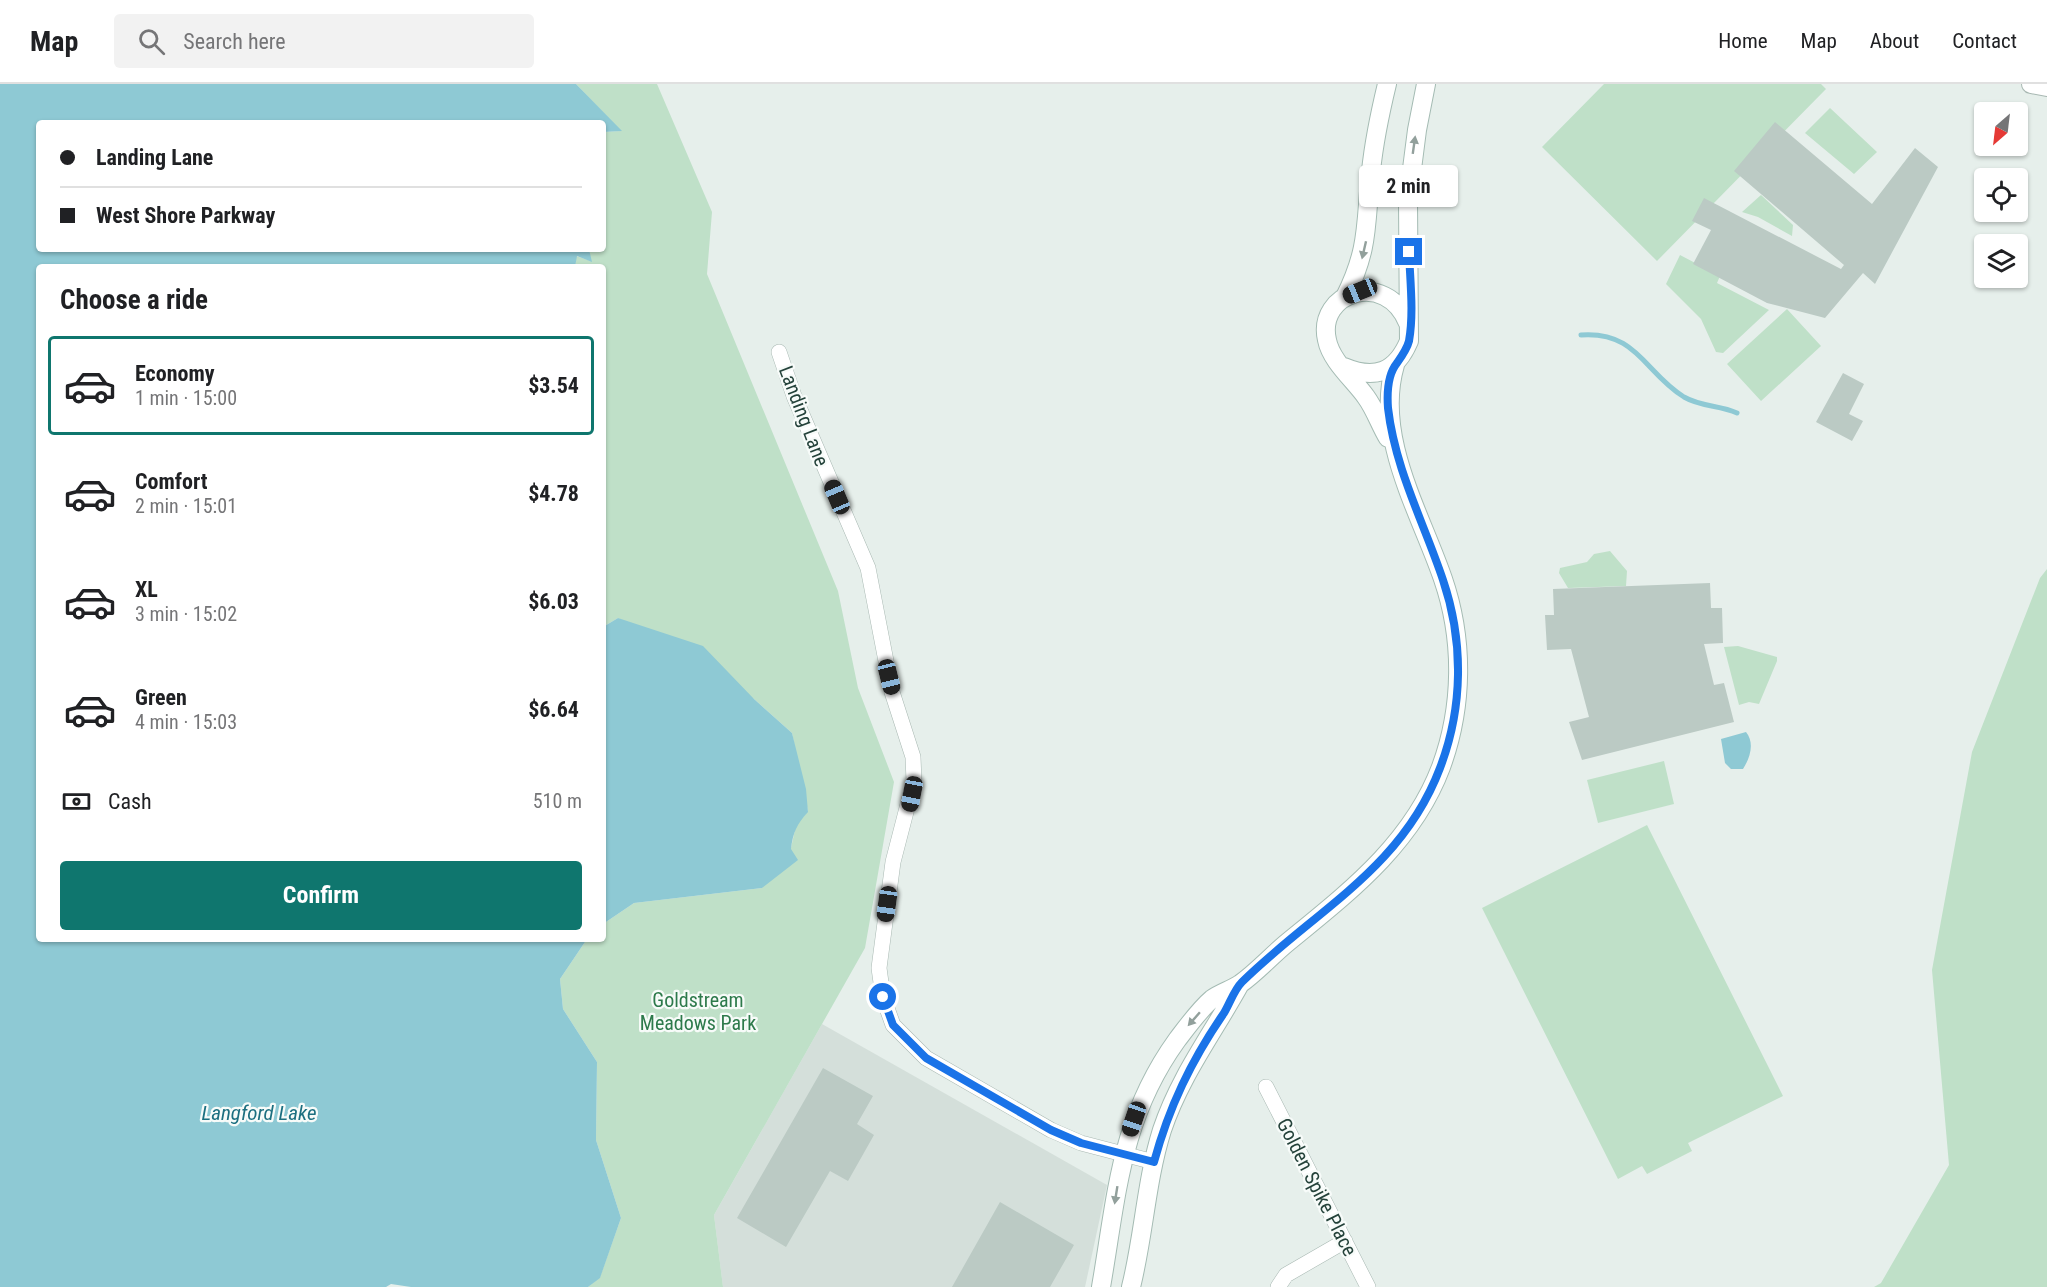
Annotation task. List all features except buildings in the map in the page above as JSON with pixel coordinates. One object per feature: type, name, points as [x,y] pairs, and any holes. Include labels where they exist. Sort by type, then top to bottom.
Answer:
[{"type":"main road","points":[[1101,1287],[1124,1154],[1141,1099],[1160,1065],[1185,1029],[1212,999],[1240,984],[1353,889],[1394,849],[1426,799],[1440,770],[1452,732],[1458,700],[1454,621],[1443,580],[1414,506],[1396,451],[1368,399],[1333,354],[1326,340],[1333,309],[1345,297],[1362,259],[1366,241],[1371,173],[1387,84]]},
{"type":"main road","points":[[1344,367],[1359,374],[1376,374],[1395,365],[1402,357],[1409,341],[1408,200],[1413,152],[1426,84]]},
{"type":"main road","points":[[2031,84],[2047,87]]},
{"type":"main road","points":[[1345,297],[1360,291],[1376,292],[1397,304],[1409,325]]},
{"type":"main road","points":[[1395,365],[1388,393],[1396,451]]},
{"type":"main road","points":[[1131,1287],[1154,1162],[1176,1094],[1191,1063],[1240,984]]},
{"type":"street","name":"Landing Lane","points":[[779,352],[794,396],[868,568],[890,682],[913,757],[914,781],[893,862],[879,968],[883,997],[893,1025],[926,1058],[1051,1130],[1081,1143],[1154,1162]]},
{"type":"street","name":"Golden Spike Place","points":[[1266,1087],[1368,1287]]},
{"type":"street","points":[[1278,1287],[1286,1275],[1345,1241]]},
{"type":"shaded area","points":[[822,1024],[1107,1185],[1085,1287],[723,1287],[714,1215]]},
{"type":"green space","name":"Goldstream Meadows Park","points":[[576,84],[657,84],[712,212],[707,274],[838,591],[858,688],[894,782],[865,948],[714,1215],[723,1287],[588,1287],[600,1277],[621,1218],[596,1140],[597,1062],[563,1009],[560,979],[585,942],[606,942],[606,922],[634,903],[762,888],[791,848],[796,825],[808,811],[792,733],[754,699],[618,618],[606,625],[606,264],[575,264],[576,256],[591,261],[590,252],[606,252],[606,132],[621,131]]},
{"type":"green space","points":[[1604,84],[1821,84],[1826,89],[1657,261],[1542,147]]},
{"type":"green space","points":[[1830,108],[1877,152],[1854,174],[1805,133]]},
{"type":"green space","points":[[1761,195],[1793,225],[1792,236],[1758,217],[1742,212]]},
{"type":"green space","points":[[1680,255],[1720,276],[1717,283],[1769,310],[1723,353],[1716,352],[1701,319],[1666,284]]},
{"type":"green space","points":[[1787,309],[1821,346],[1761,401],[1727,364]]},
{"type":"green space","points":[[1610,551],[1627,571],[1626,586],[1568,588],[1559,573],[1560,568],[1587,562],[1594,554]]},
{"type":"green space","points":[[2047,569],[2047,1287],[1874,1287],[1881,1283],[1949,1165],[1932,970],[1972,752],[2040,578]]},
{"type":"green space","points":[[1738,646],[1777,657],[1759,704],[1749,702],[1739,705],[1724,647]]},
{"type":"green space","points":[[1664,761],[1674,804],[1598,823],[1587,780]]},
{"type":"green space","points":[[1647,825],[1783,1096],[1688,1143],[1692,1151],[1647,1174],[1642,1166],[1618,1179],[1482,908]]},
{"type":"water","name":"Langford Lake","points":[[0,84],[576,84],[622,131],[606,132],[606,120],[36,120],[36,252],[590,252],[592,262],[577,256],[576,264],[36,264],[36,942],[585,942],[560,979],[563,1009],[597,1062],[596,1140],[621,1218],[600,1278],[588,1287],[411,1287],[391,1284],[386,1287],[0,1287]]},
{"type":"water","points":[[618,618],[703,646],[754,699],[792,733],[806,789],[808,812],[794,833],[791,849],[798,860],[762,888],[634,903],[606,922],[606,625]]},
{"type":"water","points":[[1746,732],[1751,746],[1748,760],[1743,769],[1731,769],[1725,763],[1721,739]]},
{"type":"waterway","points":[[1581,335],[1600,335],[1615,339],[1628,346],[1670,387],[1684,397],[1697,403],[1737,413]]},
{"type":"route","points":[[883,997],[893,1025],[907,1042],[926,1058],[1051,1130],[1081,1143],[1154,1162],[1162,1131],[1176,1094],[1191,1063],[1240,984],[1353,889],[1394,849],[1426,799],[1440,770],[1452,732],[1458,700],[1458,656],[1454,621],[1443,580],[1414,506],[1396,451],[1388,409],[1388,393],[1395,365],[1402,357],[1409,341],[1409,252]]}]
